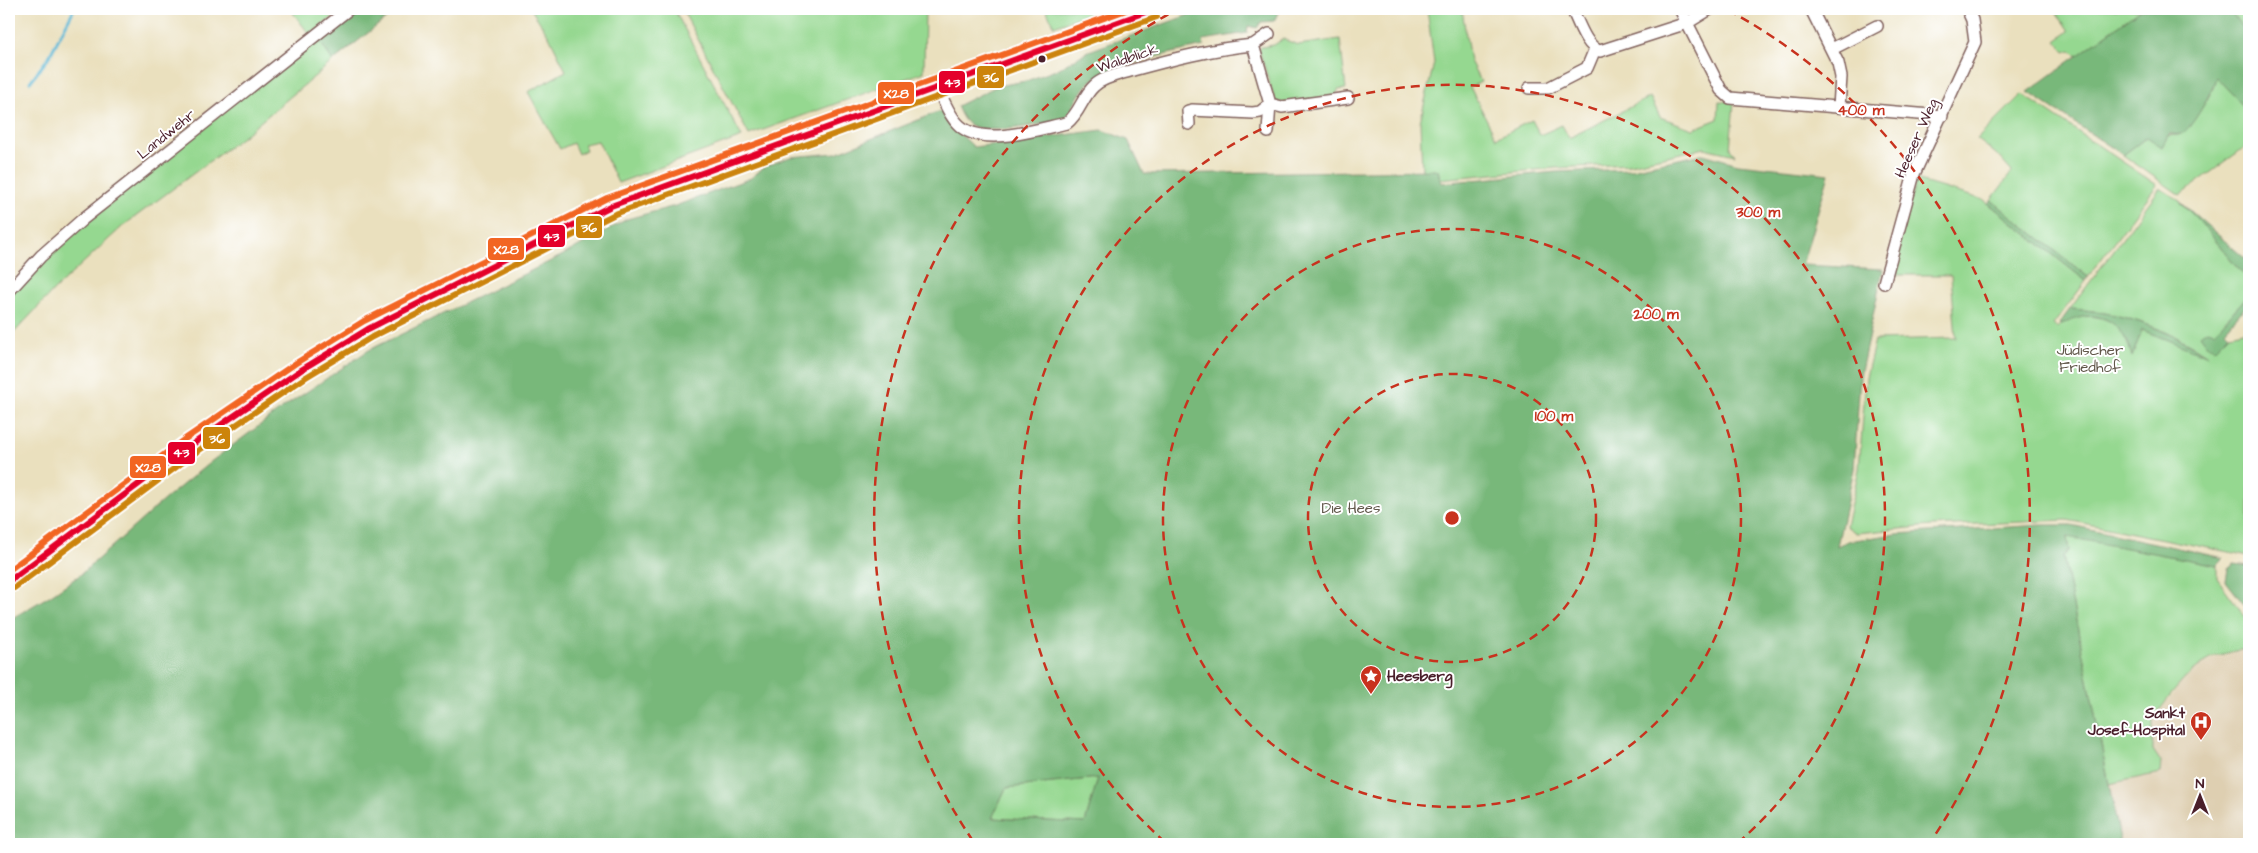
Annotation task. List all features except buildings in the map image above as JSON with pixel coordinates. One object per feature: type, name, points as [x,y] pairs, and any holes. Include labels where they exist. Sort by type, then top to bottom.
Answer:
[{"type":"main road","points":[[9,581],[190,446],[302,370],[368,329],[611,206],[937,86],[1154,9]]},
{"type":"street","name":"Landwehr","points":[[9,291],[42,256],[83,219],[348,9]]},
{"type":"street","points":[[1572,9],[1595,49]]},
{"type":"street","points":[[1680,9],[1721,90],[1730,98],[1942,116]]},
{"type":"street","points":[[1595,49],[1611,49],[1687,24],[1710,9]]},
{"type":"street","points":[[1811,9],[1832,49],[1841,77],[1839,107]]},
{"type":"street","name":"Heeser Weg","points":[[1884,283],[1914,174],[1975,42],[1972,20],[1967,9]]},
{"type":"street","points":[[1832,49],[1877,26]]},
{"type":"street","name":"Waldblick","points":[[937,86],[956,123],[968,132],[988,137],[1067,123],[1075,117],[1084,98],[1095,84],[1113,76],[1182,56],[1253,45],[1269,34]]},
{"type":"street","points":[[1253,45],[1270,104],[1268,132]]},
{"type":"street","points":[[1529,88],[1548,88],[1587,68],[1595,49]]},
{"type":"street","points":[[1270,104],[1282,107],[1348,98]]},
{"type":"street","points":[[1189,124],[1188,111],[1192,110],[1253,113],[1260,112],[1270,104]]},
{"type":"shaded area","name":"Sankt Josef-Hospital","points":[[2249,649],[2249,844],[2121,844],[2109,784],[2160,773],[2161,762],[2153,750],[2153,719],[2174,694],[2183,678],[2197,666],[2237,651]]},
{"type":"green space","points":[[290,9],[344,9],[310,35]]},
{"type":"green space","points":[[354,9],[398,9],[333,61],[316,36]]},
{"type":"green space","points":[[531,9],[674,9],[742,137],[618,183],[598,141],[584,144],[586,150],[578,154],[573,143],[560,149],[528,92],[566,71],[549,36]]},
{"type":"green space","points":[[682,9],[925,9],[924,72],[749,135]]},
{"type":"green space","points":[[1046,9],[1101,9],[1054,26]]},
{"type":"green space","points":[[1205,9],[1286,9],[1278,13],[1274,21],[1261,22],[1257,28],[1248,26],[1247,33],[1203,40],[1204,46],[1160,56],[1108,72],[1087,85],[1066,118],[1018,128],[979,128],[970,125],[962,117],[957,106],[997,86],[1026,81],[1056,70],[1089,51]]},
{"type":"green space","points":[[1427,9],[1462,9],[1470,61],[1481,82],[1470,87],[1496,138],[1532,120],[1540,135],[1562,125],[1569,138],[1650,97],[1660,117],[1693,129],[1718,119],[1719,101],[1734,102],[1730,149],[1735,155],[1704,148],[1630,164],[1556,168],[1440,179],[1438,170],[1422,171],[1420,122],[1434,63]]},
{"type":"green space","points":[[2063,9],[2141,9],[2077,56],[2071,50],[2065,52],[2056,41],[2069,31],[2057,13]]},
{"type":"green space","points":[[2141,9],[2229,9],[2249,37],[2249,112],[2216,77],[2202,108],[2186,130],[2181,134],[2169,134],[2162,147],[2147,137],[2123,155],[2028,92]]},
{"type":"green space","points":[[2229,9],[2249,9],[2249,37]]},
{"type":"green space","points":[[316,36],[333,61],[241,138],[123,226],[55,289],[9,338],[9,296],[47,255]]},
{"type":"green space","points":[[1283,39],[1298,45],[1340,39],[1346,89],[1338,90],[1336,96],[1283,103],[1275,101],[1259,50],[1261,47],[1274,45]]},
{"type":"green space","points":[[2216,76],[2249,112],[2249,144],[2180,195],[2123,155],[2147,137],[2179,135],[2206,101],[2211,93]]},
{"type":"green space","points":[[2022,94],[2157,185],[2088,277],[1991,200],[2012,172],[1996,154],[1977,139]]},
{"type":"green space","name":"Die Hees","points":[[943,110],[956,130],[974,147],[1102,130],[1128,140],[1144,174],[1438,170],[1441,183],[1556,172],[1631,169],[1703,154],[1738,164],[1829,174],[1802,265],[1883,269],[1860,376],[1854,469],[1837,546],[1848,541],[1896,534],[2071,525],[2224,558],[2217,565],[2067,537],[2069,551],[2063,556],[2121,844],[9,844],[9,620],[80,575],[164,500],[213,460],[287,405],[369,350],[563,255],[627,219],[675,206],[751,178],[764,167],[790,157],[836,153]],"holes":[[[1098,778],[1085,823],[992,818],[1006,788]]]},
{"type":"green space","name":"Jüdischer Friedhof","points":[[1916,180],[1984,200],[2086,281],[2053,325],[2057,328],[2072,319],[2089,316],[2107,320],[2121,330],[2132,356],[2142,330],[2206,354],[2175,336],[2141,322],[2106,313],[2070,309],[2160,188],[2177,199],[2200,222],[2249,281],[2249,294],[2215,332],[2215,348],[2229,334],[2243,331],[2249,323],[2249,556],[2067,520],[1932,526],[1856,533],[1846,526],[1859,469],[1866,377],[1875,340],[1956,338],[1951,275],[1890,275]]},
{"type":"green space","points":[[2177,199],[2249,262],[2249,281],[2200,222]]},
{"type":"green space","points":[[1991,200],[2088,277],[2086,281],[1988,203]]},
{"type":"green space","points":[[2249,294],[2249,303],[2225,330],[2229,334],[2215,348],[2207,345],[2200,335],[2207,330],[2215,332]]},
{"type":"green space","points":[[2070,309],[2107,313],[2142,323],[2193,346],[2208,356],[2142,330],[2132,357],[2123,335],[2113,323],[2106,319],[2086,316],[2059,324]]},
{"type":"green space","points":[[2067,536],[2217,565],[2217,578],[2249,622],[2249,649],[2216,657],[2192,672],[2172,693],[2153,719],[2153,750],[2161,762],[2160,773],[2109,784],[2063,556],[2069,551]]},
{"type":"green space","points":[[2234,564],[2249,566],[2249,611],[2226,581],[2228,569]]},
{"type":"green space","points":[[1098,778],[1085,823],[992,818],[1006,788]]},
{"type":"waterway","points":[[30,82],[49,57],[74,9]]},
{"type":"transit line","name":"X28","points":[[9,570],[185,439],[296,363],[364,321],[607,198],[1129,9]]},
{"type":"transit line","name":"43","points":[[9,581],[190,446],[301,370],[368,329],[611,206],[1154,9]]},
{"type":"transit line","name":"36","points":[[14,588],[195,453],[306,377],[372,337],[615,214],[1157,17]]},
{"type":"place","name":"Heesberg","points":[[1371,695]]},
{"type":"place","name":"Sankt Josef-Hospital","points":[[2201,741]]}]
